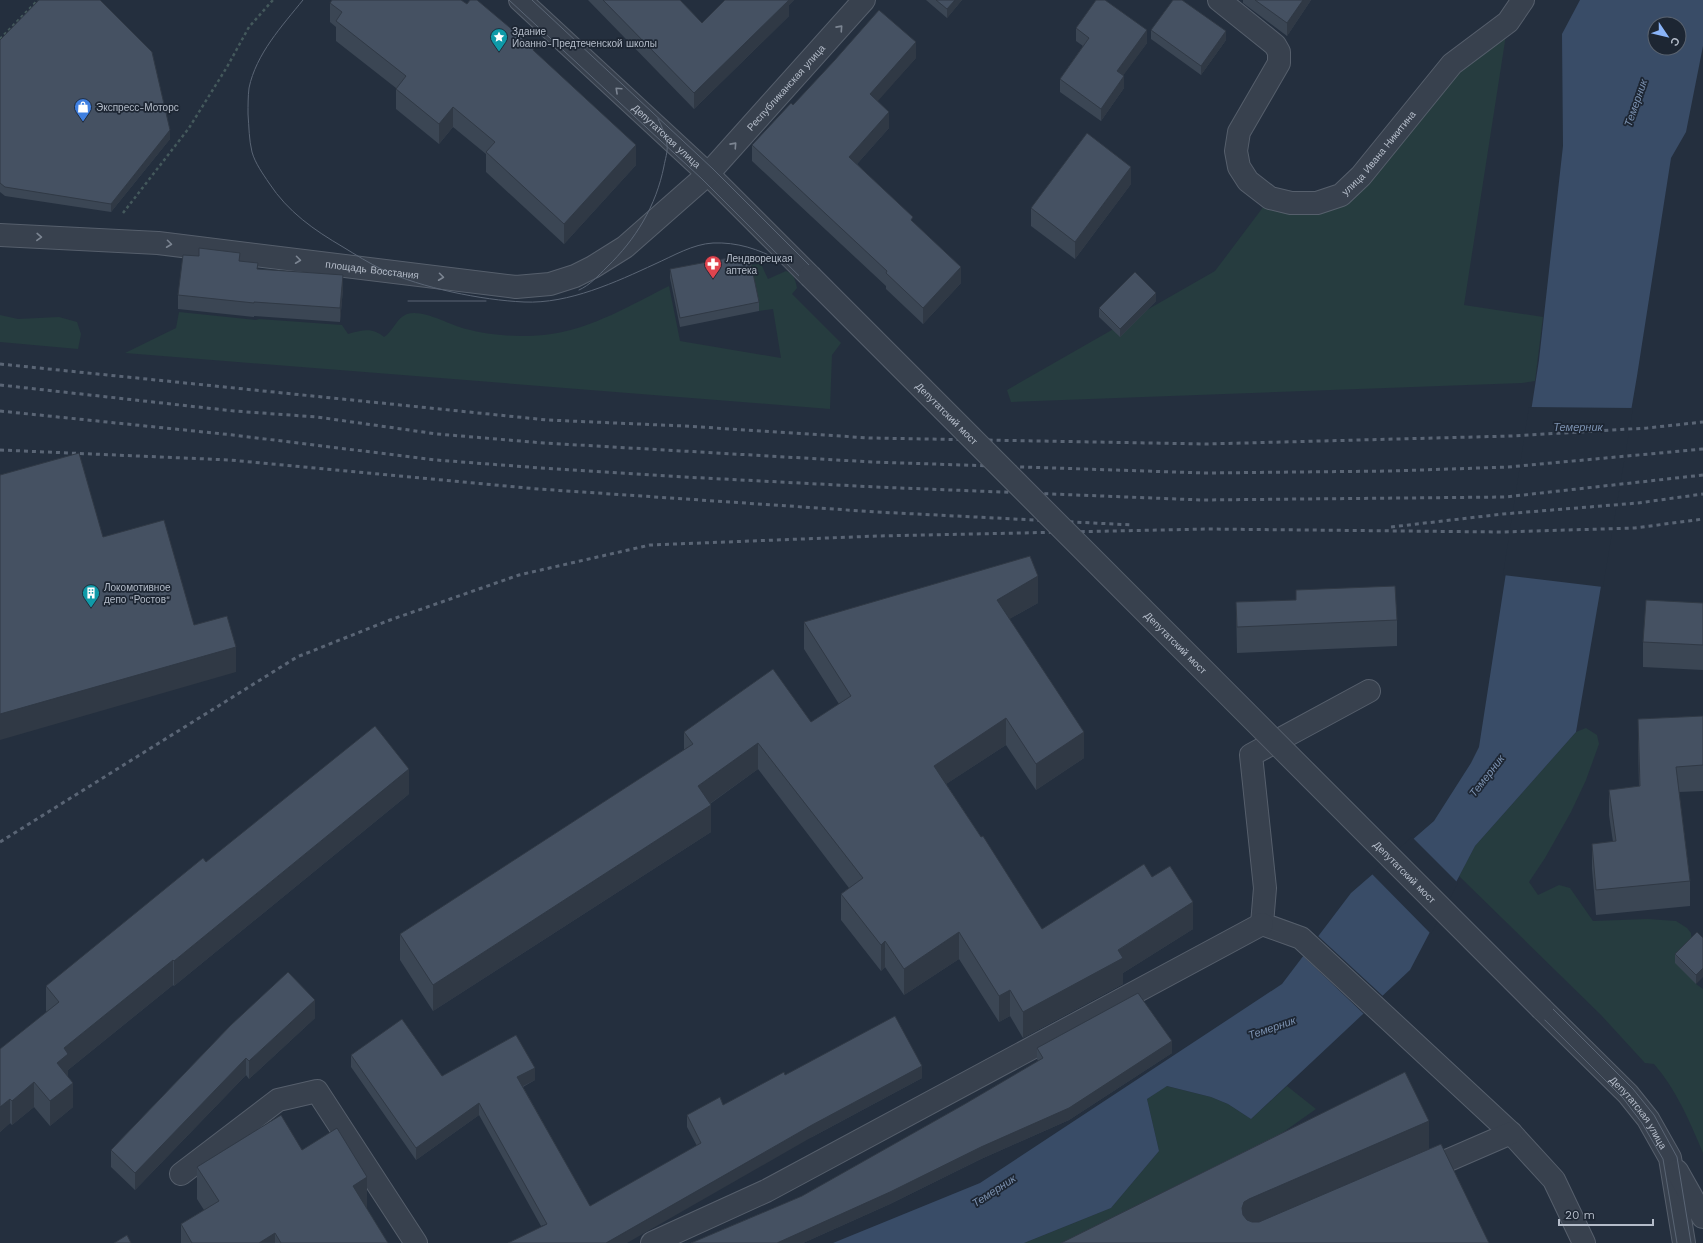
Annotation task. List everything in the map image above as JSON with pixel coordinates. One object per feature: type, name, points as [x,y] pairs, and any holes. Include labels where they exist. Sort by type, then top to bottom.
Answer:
[{"type":"street","name":"Депутатская улица","points":[[520,0],[708,174],[810,276]]},
{"type":"street","name":"Республиканская улица","points":[[708,174],[864,0]]},
{"type":"street","name":"улица Ивана Никитина","points":[[1219,0],[1275,45],[1279,52],[1279,63],[1239,132],[1236,151],[1239,167],[1248,181],[1270,198],[1291,203],[1317,203],[1341,195],[1361,176],[1452,64],[1508,22],[1523,0]]},
{"type":"street","name":"площадь Восстания","points":[[0,235],[17,237],[104,239],[158,243],[516,287],[550,284],[575,276],[593,267],[625,247],[708,174]]},
{"type":"street","name":"Депутатский мост","points":[[810,276],[1542,1009]]},
{"type":"street","points":[[1262,924],[1265,888],[1251,755],[1369,691]]},
{"type":"street","points":[[652,1243],[766,1191],[1262,924],[1301,938],[1511,1133],[1554,1180],[1584,1243]]},
{"type":"street","name":"Депутатская улица","points":[[1542,1009],[1628,1094],[1648,1119],[1670,1158],[1684,1243]]},
{"type":"street","points":[[181,1174],[278,1100],[317,1091],[416,1243]]},
{"type":"street","points":[[1401,1180],[1511,1133]]},
{"type":"street","points":[[1670,1158],[1703,1217]]},
{"type":"path","points":[[0,39],[38,0]]},
{"type":"path","points":[[104,239],[189,128],[227,67],[249,27],[273,0]]},
{"type":"green space","points":[[1508,22],[1464,305],[1543,317],[1535,381],[1522,383],[1011,402],[1007,390],[1215,271],[1270,198],[1341,195],[1452,64]]},
{"type":"green space","points":[[761,264],[768,279],[786,271],[791,274],[795,279],[797,288],[792,294],[841,343],[832,355],[830,409],[125,353],[176,328],[179,312],[256,320],[342,325],[348,334],[367,330],[380,334],[384,337],[403,316],[414,313],[429,315],[459,327],[486,333],[508,336],[530,336],[551,334],[582,327],[612,315],[669,286],[680,341],[781,358],[773,309],[759,311],[749,265]]},
{"type":"green space","points":[[0,315],[18,319],[59,317],[77,322],[81,334],[78,349],[0,342]]},
{"type":"green space","points":[[1586,728],[1597,735],[1599,744],[1586,780],[1571,812],[1545,858],[1529,882],[1538,895],[1559,885],[1570,888],[1593,921],[1648,919],[1676,921],[1687,928],[1691,933],[1696,984],[1703,989],[1703,1153],[1676,1095],[1654,1064],[1645,1063],[1601,1015],[1459,876],[1475,846],[1576,732]]},
{"type":"green space","points":[[1166,1086],[1211,1097],[1228,1104],[1251,1119],[1287,1086],[1316,1109],[1126,1243],[1024,1243],[1111,1208],[1159,1151],[1147,1099]]},
{"type":"water","name":"Темерник","points":[[1580,0],[1703,0],[1703,46],[1686,132],[1671,158],[1637,376],[1576,732],[1475,846],[1410,970],[1251,1119],[1228,1104],[1211,1097],[1167,1086],[1147,1099],[1159,1151],[1111,1208],[1024,1243],[833,1243],[980,1183],[1282,984],[1351,893],[1434,821],[1471,763],[1479,747],[1539,360],[1563,146],[1562,34]]},
{"type":"pier","points":[[1529,407],[1633,408],[1603,587],[1503,575]]},
{"type":"pier","points":[[1412,837],[1458,883],[1431,934],[1371,873]]},
{"type":"pier","points":[[1317,935],[1384,997],[1365,1015],[1302,955]]},
{"type":"building","name":"Экспресс-Моторс","points":[[39,0],[100,0],[152,52],[170,130],[111,204],[5,187],[0,183],[0,40]]},
{"type":"building","points":[[332,0],[461,0],[467,4],[470,0],[477,0],[534,48],[533,50],[636,145],[564,224],[486,152],[495,142],[453,107],[439,124],[396,89],[406,76],[336,21],[342,12],[330,3]]},
{"type":"building","points":[[603,0],[680,0],[702,23],[725,0],[789,0],[694,93]]},
{"type":"building","points":[[936,0],[955,0],[947,9]]},
{"type":"building","points":[[1096,0],[1105,0],[1147,30],[1117,71],[1124,76],[1101,109],[1060,79],[1089,38],[1076,28]]},
{"type":"building","points":[[1173,0],[1182,0],[1226,31],[1201,66],[1151,30]]},
{"type":"building","points":[[1255,0],[1303,0],[1287,23]]},
{"type":"building","points":[[879,10],[916,42],[870,94],[889,112],[849,157],[913,217],[911,220],[961,267],[923,308],[886,273],[887,271],[752,145],[791,103],[793,105]]},
{"type":"building","points":[[1087,133],[1131,167],[1075,242],[1031,208]]},
{"type":"building","points":[[199,248],[240,253],[239,261],[258,263],[257,269],[343,275],[340,308],[254,303],[178,295],[183,255],[199,256]]},
{"type":"building","points":[[749,254],[759,302],[680,318],[670,269]]},
{"type":"building","points":[[1135,272],[1156,293],[1120,329],[1099,308]]},
{"type":"building","name":"Локомотивное депо \"Ростов\"","points":[[79,453],[103,537],[164,520],[194,625],[227,616],[236,647],[0,714],[0,475]]},
{"type":"building","points":[[1030,556],[1038,576],[997,600],[1084,732],[1036,764],[1006,718],[934,766],[981,837],[983,836],[1042,929],[1144,864],[1152,877],[1170,866],[1193,902],[1118,950],[1123,958],[1023,1012],[1010,990],[999,996],[959,932],[904,969],[885,941],[881,945],[841,894],[863,878],[758,743],[698,786],[711,805],[433,985],[400,934],[693,744],[684,732],[773,669],[811,722],[851,696],[804,622]]},
{"type":"building","points":[[1395,586],[1397,620],[1237,627],[1236,602],[1296,600],[1296,590]]},
{"type":"building","points":[[1646,600],[1703,603],[1703,645],[1643,642]]},
{"type":"building","points":[[1703,716],[1703,765],[1676,767],[1690,881],[1596,890],[1592,844],[1616,841],[1609,790],[1640,786],[1638,719]]},
{"type":"building","points":[[375,726],[409,769],[174,961],[173,960],[64,1048],[68,1054],[57,1063],[73,1083],[50,1101],[34,1082],[12,1101],[10,1099],[0,1107],[0,1049],[59,1002],[46,986],[203,858],[206,862]]},
{"type":"building","points":[[1697,932],[1703,938],[1703,968],[1696,975],[1675,954]]},
{"type":"building","points":[[288,972],[315,1000],[249,1061],[246,1058],[135,1173],[111,1150],[231,1025]]},
{"type":"building","points":[[1138,993],[1172,1041],[1069,1108],[981,1147],[890,1192],[777,1243],[691,1243],[802,1196],[1043,1058],[1037,1048]]},
{"type":"building","points":[[895,1016],[922,1066],[812,1125],[606,1243],[508,1243],[547,1224],[479,1103],[416,1148],[351,1055],[402,1019],[442,1076],[516,1035],[535,1068],[517,1077],[590,1206],[701,1143],[687,1115],[720,1097],[723,1105],[784,1072],[785,1075]]},
{"type":"building","points":[[1405,1072],[1429,1121],[1249,1199],[1244,1202],[1242,1208],[1243,1215],[1247,1220],[1259,1222],[1441,1144],[1489,1243],[1061,1243]]},
{"type":"building","points":[[281,1115],[302,1150],[337,1128],[367,1177],[353,1186],[388,1243],[281,1243],[275,1233],[259,1243],[192,1243],[181,1224],[219,1201],[197,1167]]},
{"type":"building","points":[[127,1235],[131,1243],[114,1243]]},
{"type":"tram line","points":[[303,0],[271,41],[257,64],[252,76],[249,88],[248,114],[250,143],[253,156],[276,193],[293,212],[322,234],[373,265],[398,276],[433,288],[489,299],[541,302],[575,296],[624,278],[683,251],[706,244],[722,243],[739,245],[779,260]]},
{"type":"tram line","points":[[509,0],[702,179],[1623,1098],[1642,1123],[1663,1159],[1677,1243]]},
{"type":"tram line","points":[[532,0],[713,169],[1633,1089],[1654,1115],[1677,1157],[1691,1243]]},
{"type":"tram line","points":[[579,290],[594,280],[627,245],[636,233],[650,208],[656,195],[667,150],[665,135],[658,119]]},
{"type":"tram line","points":[[408,301],[486,301]]},
{"type":"railway","points":[[0,364],[547,420],[684,426],[870,438],[1206,444],[1512,436],[1647,428],[1703,422]]},
{"type":"railway","points":[[0,385],[234,411],[317,417],[437,434],[544,443],[872,462],[1205,473],[1392,471],[1508,467],[1703,449]]},
{"type":"railway","points":[[0,411],[233,435],[436,460],[541,468],[876,487],[1202,500],[1505,497],[1703,475]]},
{"type":"railway","points":[[0,450],[230,460],[538,489],[877,512],[1133,525]]},
{"type":"railway","points":[[1391,527],[1503,514],[1638,503],[1703,494]]},
{"type":"railway","points":[[0,842],[297,657],[390,620],[519,575],[650,545],[878,536],[1207,529],[1501,532],[1635,528],[1703,519]]},
{"type":"place","name":"Здание Иоанно-Предтеченской школы","points":[[499,52]]},
{"type":"place","name":"Экспресс-Моторс","points":[[83,122]]},
{"type":"place","name":"Лендворецкая аптека","points":[[713,279]]},
{"type":"place","name":"Локомотивное депо \"Ростов\"","points":[[91,608]]}]
